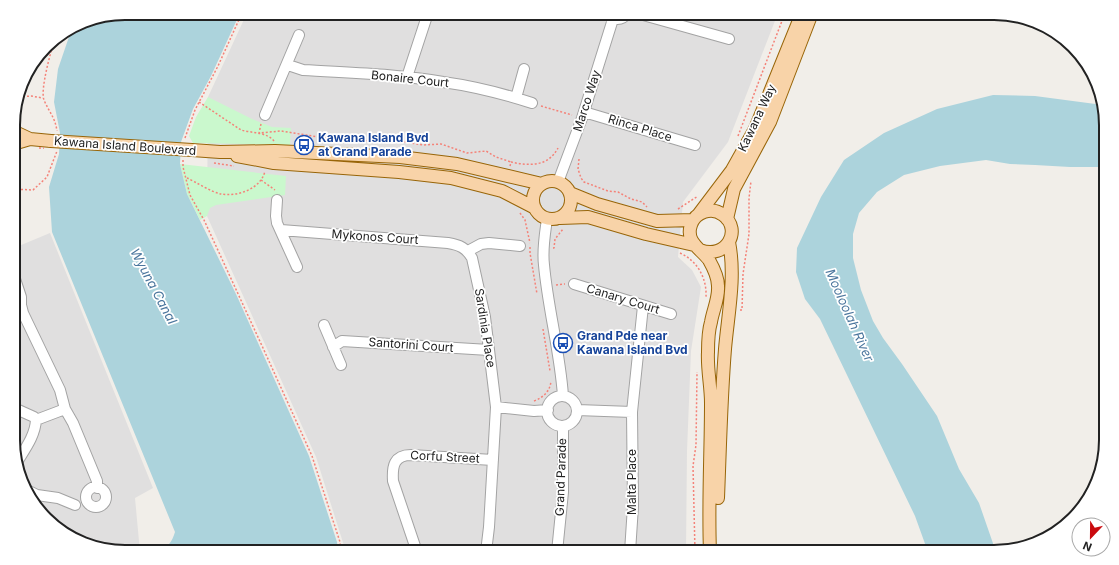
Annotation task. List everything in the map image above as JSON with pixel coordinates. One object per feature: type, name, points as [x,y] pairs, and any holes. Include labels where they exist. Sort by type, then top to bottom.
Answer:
[{"type":"main road","name":"Kawana Way","points":[[695,218],[732,170],[755,129],[799,20]]},
{"type":"main road","name":"Kawana Way","points":[[727,219],[734,188],[770,122],[809,20]]},
{"type":"main road","name":"Kawana Island Boulevard","points":[[20,134],[30,139]]},
{"type":"main road","name":"Kawana Island Boulevard","points":[[20,142],[30,139],[55,139],[188,146],[274,163],[399,172],[451,178],[502,191],[535,208]]},
{"type":"main road","name":"Kawana Island Boulevard","points":[[220,152],[275,151],[400,157],[457,164],[542,184]]},
{"type":"main road","points":[[564,222],[565,215],[571,204],[570,193],[567,188],[558,182],[547,182],[542,184],[536,189],[533,202],[535,208],[541,216],[547,219],[564,222],[588,217],[711,252],[723,249],[729,242],[732,232],[727,219],[722,214],[717,212],[704,212],[695,218],[657,221],[597,204],[570,193]]},
{"type":"main road","points":[[695,218],[690,232],[690,238],[709,260],[716,275],[718,286],[708,336],[707,359],[711,401],[710,545]]},
{"type":"main road","points":[[715,545],[725,350],[731,294],[732,257],[729,242]]},
{"type":"street","points":[[407,77],[426,20]]},
{"type":"street","name":"Marco Way","points":[[558,182],[583,115],[609,20]]},
{"type":"street","points":[[662,20],[729,38]]},
{"type":"street","points":[[265,115],[288,64],[299,35]]},
{"type":"street","name":"Bonaire Court","points":[[288,64],[303,70],[407,77],[444,82],[532,103]]},
{"type":"street","points":[[516,98],[524,69]]},
{"type":"street","name":"Rinca Place","points":[[583,115],[695,145]]},
{"type":"street","points":[[277,200],[276,216],[297,267]]},
{"type":"street","points":[[547,219],[543,247],[544,264],[546,285],[558,348],[562,396]]},
{"type":"street","name":"Mykonos Court","points":[[281,230],[448,243],[460,245],[468,251]]},
{"type":"street","points":[[468,251],[481,244],[489,243],[520,246]]},
{"type":"street","name":"Sardinia Place","points":[[468,251],[472,258],[485,317],[496,407],[487,545]]},
{"type":"street","name":"Canary Court","points":[[574,284],[671,314]]},
{"type":"street","points":[[20,294],[23,313],[60,390],[65,409],[73,423],[98,481],[97,488]]},
{"type":"street","name":"Malta Place","points":[[630,545],[633,506],[632,412],[643,306]]},
{"type":"street","points":[[324,325],[341,365]]},
{"type":"street","name":"Santorini Court","points":[[333,347],[342,341],[489,350]]},
{"type":"street","points":[[562,396],[567,397],[574,402],[577,410],[576,418],[567,425],[562,426],[554,423],[548,415],[551,402],[562,396]]},
{"type":"street","points":[[496,407],[548,410]]},
{"type":"street","points":[[36,420],[65,409]]},
{"type":"street","points":[[577,410],[632,412]]},
{"type":"street","points":[[20,411],[34,417],[36,420],[36,428],[21,455]]},
{"type":"street","name":"Grand Parade","points":[[558,545],[563,492],[562,426]]},
{"type":"street","name":"Corfu Street","points":[[415,545],[393,481],[392,470],[397,459],[404,455],[412,455],[493,460]]},
{"type":"street","points":[[36,494],[58,498],[75,505]]},
{"type":"path","points":[[188,146],[199,102],[218,66],[239,20]]},
{"type":"path","points":[[736,142],[782,20]]},
{"type":"path","points":[[20,189],[33,190],[39,185],[46,177],[56,153],[56,120],[43,98],[46,72],[52,50]]},
{"type":"path","points":[[24,97],[43,98]]},
{"type":"path","points":[[199,102],[241,130],[247,132],[259,133],[281,131],[325,138],[344,136],[368,141],[394,140],[423,145],[441,144],[467,153],[486,152],[511,162],[527,165],[535,165],[549,158],[555,154],[558,148]]},
{"type":"path","points":[[532,103],[583,115]]},
{"type":"path","points":[[259,133],[273,139],[275,142],[275,151]]},
{"type":"path","points":[[183,159],[183,167],[190,194],[204,220],[260,340],[312,456],[340,545]]},
{"type":"path","points":[[579,159],[578,169],[584,182],[605,190],[618,192],[631,199],[642,202],[647,208]]},
{"type":"path","points":[[208,162],[234,166]]},
{"type":"path","points":[[509,171],[511,162]]},
{"type":"path","points":[[187,178],[221,194],[232,194],[243,192],[258,184],[262,180],[265,169],[261,169]]},
{"type":"path","points":[[262,180],[275,190],[277,200]]},
{"type":"path","points":[[675,210],[688,204],[702,193]]},
{"type":"path","points":[[543,247],[554,248],[555,239],[564,222]]},
{"type":"path","points":[[678,252],[691,260],[700,272],[705,282],[705,302]]},
{"type":"path","points":[[546,285],[574,284]]},
{"type":"path","points":[[695,545],[693,466],[696,445],[698,369]]},
{"type":"shaded area","points":[[244,20],[775,20],[728,142],[683,202],[678,257],[692,270],[701,287],[691,351],[687,451],[686,545],[344,545],[316,457],[207,216],[208,97]]},
{"type":"shaded area","points":[[50,233],[153,488],[135,498],[139,545],[111,544],[98,541],[79,534],[67,527],[46,509],[34,492],[28,480],[21,454],[20,440],[20,246]]},
{"type":"green space","points":[[208,97],[252,119],[272,127],[291,128],[290,145],[193,143],[189,136],[196,117]]},
{"type":"green space","points":[[180,164],[286,176],[285,195],[216,205],[210,208],[207,216],[200,220],[187,194]]},
{"type":"water","name":"Wyuna Canal","points":[[118,20],[237,20],[211,76],[193,109],[181,142],[180,164],[187,194],[236,294],[309,456],[337,545],[168,545],[175,532],[52,232],[49,187],[59,154],[60,133],[54,102],[58,69],[69,36],[85,28],[105,22]]},
{"type":"water","name":"Mooloolah River","points":[[993,95],[1035,96],[1096,104],[1098,111],[1099,167],[1010,164],[986,160],[940,166],[904,175],[877,192],[859,213],[853,234],[853,258],[861,290],[873,321],[883,338],[937,416],[959,469],[979,503],[994,545],[925,545],[915,516],[820,319],[805,299],[796,272],[797,248],[821,197],[844,160],[884,133],[937,109]]},
{"type":"place","name":"Kawana Island Bvd at Grand Parade","points":[[304,145]]},
{"type":"place","name":"Grand Pde near Kawana Island Bvd","points":[[563,343]]}]
